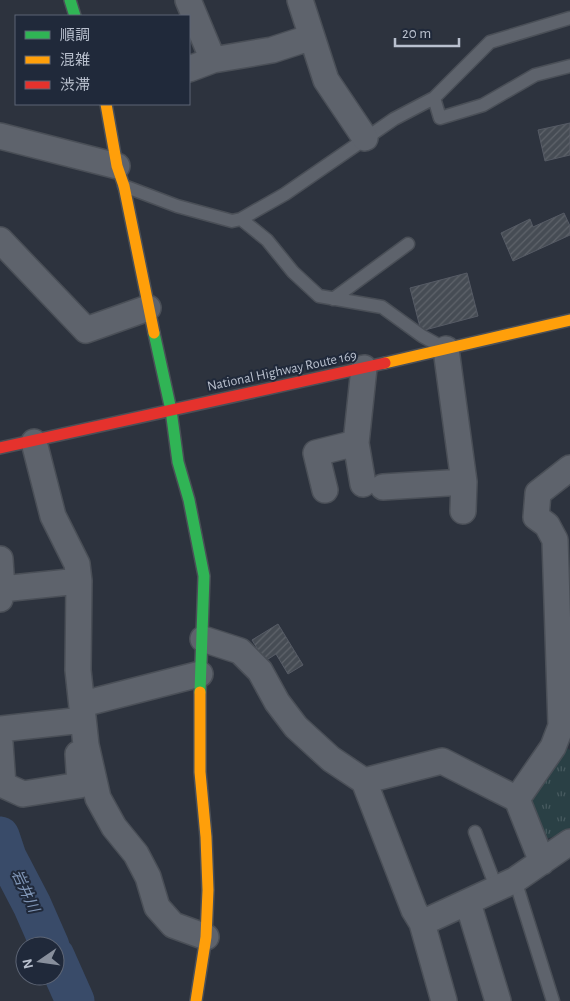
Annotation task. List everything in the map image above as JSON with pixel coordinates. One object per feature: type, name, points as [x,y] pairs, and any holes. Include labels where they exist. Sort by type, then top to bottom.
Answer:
[{"type":"main road","points":[[70,0],[75,15]]},
{"type":"main road","points":[[106,105],[171,410],[178,462],[189,500],[204,576],[203,639],[200,674],[200,772],[206,837],[208,890],[206,937],[196,1001]]},
{"type":"main road","name":"National Highway Route 169","points":[[0,448],[364,368],[570,320]]},
{"type":"street","points":[[188,0],[213,60]]},
{"type":"street","points":[[300,0],[326,80],[365,138]]},
{"type":"street","points":[[190,69],[213,60],[272,50],[312,37]]},
{"type":"street","points":[[0,136],[120,176]]},
{"type":"street","points":[[0,240],[86,330],[148,308]]},
{"type":"street","points":[[446,349],[464,482],[463,511]]},
{"type":"street","points":[[364,368],[356,443],[373,486],[464,482]]},
{"type":"street","points":[[34,442],[53,516],[77,564],[80,581],[78,670],[86,745],[98,798],[114,827],[136,854],[148,876],[157,906],[173,925],[206,937]]},
{"type":"street","points":[[325,490],[316,453],[356,443]]},
{"type":"street","points":[[517,799],[553,746],[560,726],[564,605],[555,540],[547,525],[536,517],[538,493],[570,468]]},
{"type":"street","points":[[0,559],[1,594],[80,581]]},
{"type":"street","points":[[203,639],[240,651],[260,671],[277,702],[296,728],[331,760],[364,781],[414,910],[422,923],[444,1001]]},
{"type":"street","points":[[0,728],[83,712],[200,674]]},
{"type":"street","points":[[0,743],[3,785],[23,794],[80,784],[77,749],[86,745]]},
{"type":"street","points":[[364,781],[442,761],[517,799],[542,862]]},
{"type":"street","points":[[422,923],[506,884],[570,842]]},
{"type":"street","points":[[468,903],[498,1001]]},
{"type":"lane","points":[[120,176],[177,206],[232,221],[241,219],[285,194],[394,119],[434,98],[490,42],[570,18]]},
{"type":"lane","points":[[434,98],[440,118],[483,106],[535,75],[570,66]]},
{"type":"lane","points":[[241,219],[267,240],[293,272],[318,296],[382,307],[422,336],[446,349]]},
{"type":"lane","points":[[333,299],[408,244]]},
{"type":"lane","points":[[475,832],[506,884],[553,1001]]},
{"type":"green space","points":[[562,745],[570,750],[570,831],[543,840],[532,799]]},
{"type":"building","points":[[570,123],[570,155],[545,161],[538,130]]},
{"type":"building","points":[[564,213],[570,226],[570,235],[513,261],[501,233],[530,219],[533,227]]},
{"type":"building","points":[[467,273],[478,316],[421,331],[410,288]]},
{"type":"building","points":[[278,624],[303,665],[288,674],[276,654],[265,661],[252,640]]},
{"type":"waterway","name":"岩井川","points":[[0,836],[7,857],[46,936]]},
{"type":"waterway","name":"岩井川","points":[[65,978],[75,1001]]},
{"type":"traffic: fast","points":[[70,0],[75,15]]},
{"type":"traffic: fast","points":[[154,333],[171,410],[178,462],[189,500],[204,576],[200,692]]},
{"type":"traffic: slow","points":[[106,105],[117,166],[124,186],[154,333]]},
{"type":"traffic: slow","points":[[385,363],[570,320]]},
{"type":"traffic: slow","points":[[196,1001],[206,937],[208,890],[206,837],[200,772],[200,692]]},
{"type":"traffic: jam","points":[[0,448],[385,363]]}]
